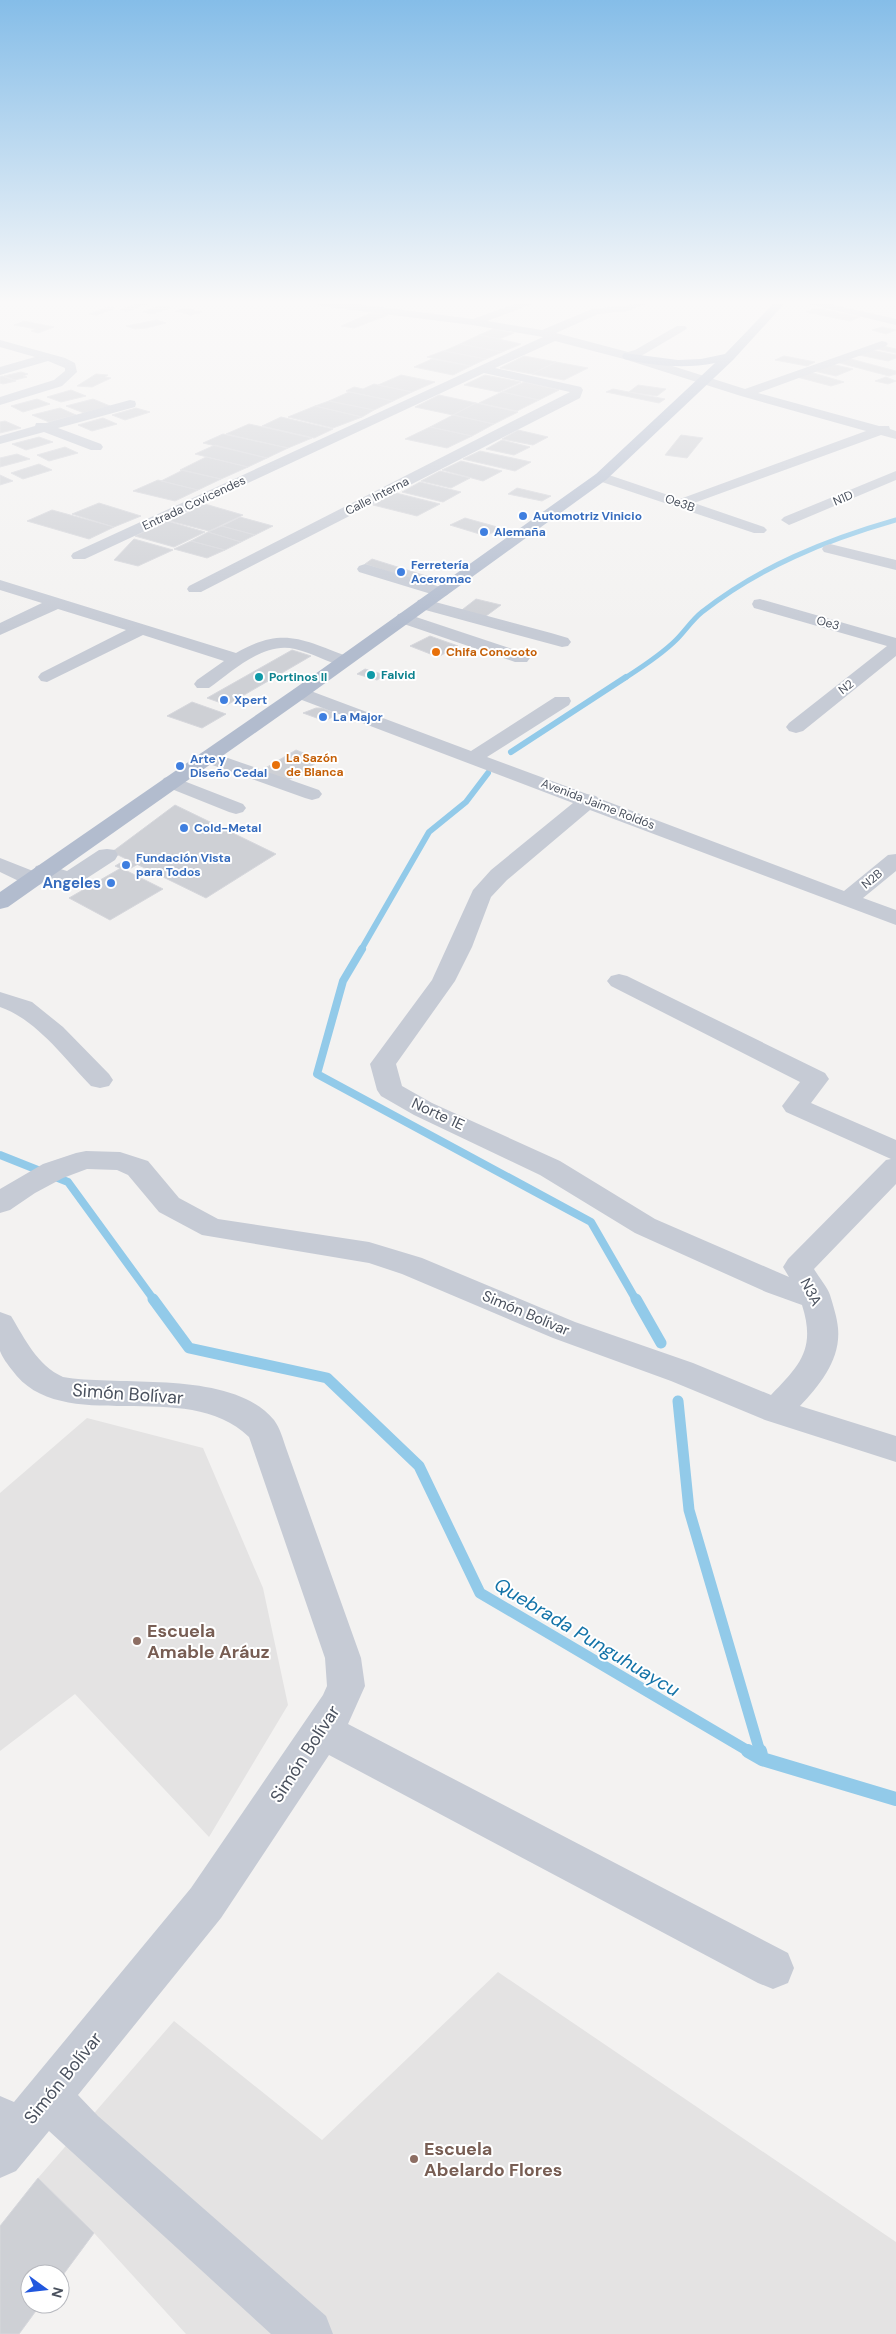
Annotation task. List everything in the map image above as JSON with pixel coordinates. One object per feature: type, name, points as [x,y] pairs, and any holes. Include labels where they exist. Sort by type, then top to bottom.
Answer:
[{"type":"main road","points":[[0,902],[300,692],[601,477],[669,412]]},
{"type":"street","points":[[0,440],[102,412]]},
{"type":"street","name":"Entrada Covicendes","points":[[79,556],[390,412]]},
{"type":"street","name":"Calle Interna","points":[[195,590],[543,412]]},
{"type":"street","points":[[814,412],[896,435]]},
{"type":"street","points":[[28,420],[96,447]]},
{"type":"street","points":[[682,503],[896,424]]},
{"type":"street","name":"N1D","points":[[789,520],[896,475]]},
{"type":"street","name":"Oe3B","points":[[601,477],[759,530]]},
{"type":"street","points":[[830,549],[896,565]]},
{"type":"street","points":[[365,569],[441,592]]},
{"type":"street","points":[[0,585],[239,660]]},
{"type":"street","points":[[0,630],[56,603]]},
{"type":"street","points":[[424,604],[485,621],[500,623],[562,642]]},
{"type":"street","name":"Oe3","points":[[760,604],[896,643]]},
{"type":"street","points":[[404,618],[521,658]]},
{"type":"street","points":[[48,677],[142,629]]},
{"type":"street","points":[[203,684],[239,660],[275,642],[291,643],[343,661]]},
{"type":"street","name":"N2","points":[[796,727],[896,647]]},
{"type":"street","name":"Avenida Jaime Roldós","points":[[300,692],[896,918]]},
{"type":"street","points":[[474,757],[562,701]]},
{"type":"street","points":[[208,757],[312,794]]},
{"type":"street","points":[[171,782],[236,808]]},
{"type":"street","name":"Norte 1E","points":[[589,800],[499,875],[481,895],[444,981],[383,1064],[390,1090],[423,1109],[550,1168],[645,1226],[799,1293],[816,1295]]},
{"type":"street","points":[[0,864],[38,875],[70,879],[107,855]]},
{"type":"street","name":"N2B","points":[[847,899],[896,860]]},
{"type":"street","points":[[619,981],[816,1079],[795,1106],[896,1151]]},
{"type":"street","points":[[0,1000],[23,1007],[54,1032],[100,1080]]},
{"type":"street","name":"Simón Bolívar","points":[[0,1204],[39,1178],[70,1165],[97,1159],[125,1162],[142,1172],[169,1205],[212,1228],[369,1253],[412,1266],[564,1330],[682,1372],[776,1411],[896,1449]]},
{"type":"street","name":"N3A","points":[[776,1411],[814,1367],[823,1343],[823,1319],[816,1295],[798,1267],[896,1167]]},
{"type":"street","name":"Simón Bolívar","points":[[0,1324],[22,1363],[40,1379],[56,1387],[81,1392],[116,1392],[206,1400],[227,1406],[255,1420],[268,1439],[343,1658],[346,1686],[323,1731],[206,1903],[48,2097],[6,2137]]},
{"type":"street","points":[[323,1731],[773,1968]]},
{"type":"street","points":[[48,2097],[82,2132],[308,2334]]},
{"type":"shaded area","name":"Escuela Amable Aráuz","points":[[87,1418],[203,1448],[263,1588],[288,1705],[209,1837],[75,1694],[0,1751],[0,1493]]},
{"type":"shaded area","name":"Escuela Abelardo Flores","points":[[498,1972],[896,2242],[896,2334],[186,2334],[94,2233],[38,2178],[174,2021],[322,2140]]},
{"type":"building","points":[[44,412],[69,412],[76,415],[49,422],[32,415]]},
{"type":"building","points":[[123,412],[150,412],[125,420],[112,415]]},
{"type":"building","points":[[300,412],[340,412],[362,417],[333,428],[288,417]]},
{"type":"building","points":[[340,412],[371,412],[362,417]]},
{"type":"building","points":[[438,412],[459,412],[453,415]]},
{"type":"building","points":[[459,412],[518,412],[494,424],[453,415]]},
{"type":"building","points":[[453,415],[494,424],[472,436],[430,427]]},
{"type":"building","points":[[281,417],[333,429],[314,438],[262,426]]},
{"type":"building","points":[[103,418],[117,424],[92,431],[78,425]]},
{"type":"building","points":[[5,421],[21,428],[0,433],[0,422]]},
{"type":"building","points":[[249,424],[312,438],[288,448],[226,434]]},
{"type":"building","points":[[430,427],[472,436],[447,448],[405,439]]},
{"type":"building","points":[[518,430],[548,437],[533,445],[502,439]]},
{"type":"building","points":[[223,434],[288,448],[267,458],[203,443]]},
{"type":"building","points":[[681,435],[703,438],[687,458],[665,455]]},
{"type":"building","points":[[39,437],[53,442],[26,450],[12,444]]},
{"type":"building","points":[[502,440],[530,447],[514,455],[486,449]]},
{"type":"building","points":[[215,445],[267,458],[248,467],[195,454]]},
{"type":"building","points":[[65,447],[78,453],[49,461],[37,455]]},
{"type":"building","points":[[480,451],[531,462],[515,471],[463,459]]},
{"type":"building","points":[[17,454],[30,459],[0,467],[0,458]]},
{"type":"building","points":[[206,457],[248,467],[221,479],[180,470]]},
{"type":"building","points":[[461,461],[502,471],[483,481],[442,470]]},
{"type":"building","points":[[39,464],[52,470],[23,479],[11,473]]},
{"type":"building","points":[[183,470],[221,479],[198,490],[161,481]]},
{"type":"building","points":[[440,471],[470,478],[451,488],[421,481]]},
{"type":"building","points":[[0,475],[13,481],[0,485]]},
{"type":"building","points":[[158,480],[198,490],[175,501],[133,491]]},
{"type":"building","points":[[420,482],[461,492],[443,502],[402,492]]},
{"type":"building","points":[[517,488],[551,496],[542,501],[508,494]]},
{"type":"building","points":[[396,493],[440,504],[417,516],[373,505]]},
{"type":"building","points":[[99,503],[141,516],[114,527],[72,514]]},
{"type":"building","points":[[205,504],[243,515],[209,531],[170,521]]},
{"type":"building","points":[[52,510],[114,527],[89,539],[27,521]]},
{"type":"building","points":[[240,517],[273,526],[255,535],[222,526]]},
{"type":"building","points":[[465,518],[501,528],[486,536],[450,525]]},
{"type":"building","points":[[167,521],[205,532],[174,547],[135,536]]},
{"type":"building","points":[[222,526],[255,535],[241,542],[208,532]]},
{"type":"building","points":[[208,532],[241,542],[225,550],[191,541]]},
{"type":"building","points":[[134,539],[173,550],[138,566],[114,560]]},
{"type":"building","points":[[191,541],[225,550],[207,558],[174,549]]},
{"type":"building","name":"Ferretería Aceromac","points":[[372,559],[439,580],[430,586],[365,564]]},
{"type":"building","points":[[476,599],[501,605],[482,619],[458,613]]},
{"type":"building","name":"Chifa Conocoto","points":[[430,636],[458,646],[438,657],[410,646]]},
{"type":"building","name":"Portinos II","points":[[292,650],[311,656],[227,705],[207,698]]},
{"type":"building","name":"Falvid","points":[[365,669],[385,675],[377,680],[357,674]]},
{"type":"building","points":[[192,702],[226,714],[202,728],[167,716]]},
{"type":"building","name":"La Major","points":[[316,708],[322,708],[338,714],[325,721],[303,713]]},
{"type":"building","points":[[296,750],[321,760],[287,781],[262,770]]},
{"type":"building","name":"Cold-Metal","points":[[175,805],[276,854],[206,898],[112,852]]},
{"type":"building","name":"Fundación Vista para Todos","points":[[127,859],[138,864],[126,871],[115,866]]},
{"type":"building","points":[[121,868],[163,889],[110,920],[69,898]]},
{"type":"building","points":[[38,2178],[94,2233],[70,2265],[20,2264],[20,2314],[34,2314],[19,2334],[0,2334],[0,2226]]},
{"type":"waterway","points":[[625,678],[651,661],[670,645],[702,612],[747,581],[770,568],[819,546],[896,520]]},
{"type":"waterway","points":[[511,752],[626,677]]},
{"type":"waterway","points":[[361,950],[429,832],[466,802],[488,773]]},
{"type":"waterway","points":[[362,949],[343,981],[317,1074],[591,1222],[636,1300]]},
{"type":"waterway","name":"Quebrada Punguhuaycu","points":[[0,1155],[68,1182],[154,1300]]},
{"type":"waterway","name":"Quebrada Punguhuaycu","points":[[153,1299],[189,1348],[327,1378],[419,1466],[480,1593],[750,1752]]},
{"type":"waterway","points":[[636,1299],[661,1343]]},
{"type":"waterway","points":[[678,1401],[689,1510],[760,1752]]},
{"type":"waterway","name":"Quebrada Punguhuaycu","points":[[748,1751],[762,1759]]},
{"type":"waterway","name":"Quebrada Punguhuaycu","points":[[760,1751],[762,1759]]},
{"type":"waterway","name":"Quebrada Punguhuaycu","points":[[762,1759],[896,1799]]},
{"type":"place","name":"Automotriz Vinicio","points":[[523,516]]},
{"type":"place","name":"Alemaña","points":[[484,532]]},
{"type":"place","name":"Ferretería Aceromac","points":[[401,572]]},
{"type":"place","name":"Chifa Conocoto","points":[[436,652]]},
{"type":"place","name":"Falvid","points":[[371,675]]},
{"type":"place","name":"Portinos II","points":[[259,677]]},
{"type":"place","name":"Xpert","points":[[224,700]]},
{"type":"place","name":"La Major","points":[[323,717]]},
{"type":"place","name":"La Sazón de Blanca","points":[[276,765]]},
{"type":"place","name":"Arte y Diseño Cedal","points":[[180,766]]},
{"type":"place","name":"Cold-Metal","points":[[184,828]]},
{"type":"place","name":"Fundación Vista para Todos","points":[[126,865]]},
{"type":"place","name":"Angeles","points":[[111,883]]},
{"type":"place","name":"Escuela Amable Aráuz","points":[[137,1641]]},
{"type":"place","name":"Escuela Abelardo Flores","points":[[414,2159]]}]
